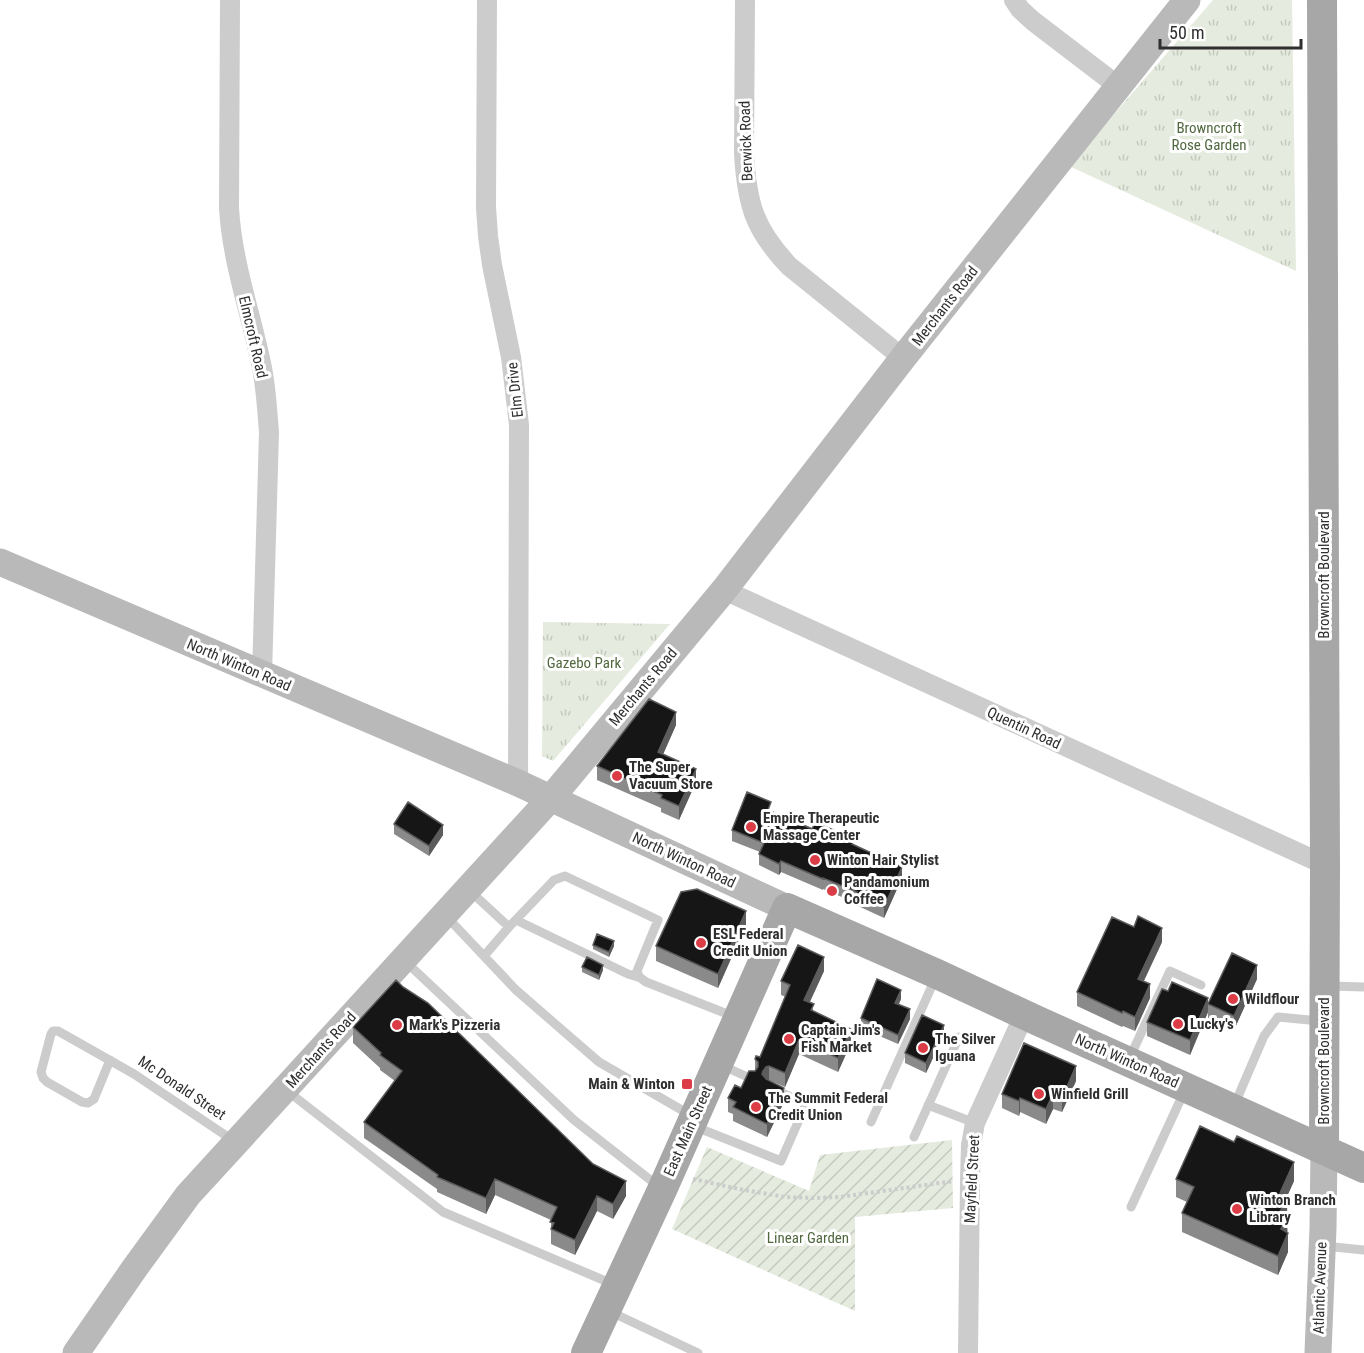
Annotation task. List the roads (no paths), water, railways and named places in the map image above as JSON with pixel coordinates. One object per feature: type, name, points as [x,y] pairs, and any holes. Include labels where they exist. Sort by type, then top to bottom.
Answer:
[{"type":"main road","name":"Browncroft Boulevard","points":[[1322,0],[1324,1150]]},
{"type":"main road","name":"North Winton Road","points":[[787,908],[1364,1168]]},
{"type":"main road","name":"East Main Street","points":[[586,1353],[662,1190],[787,908]]},
{"type":"street","name":"Elmcroft Road","points":[[230,0],[230,231],[261,364],[269,432],[262,675]]},
{"type":"street","name":"Elm Drive","points":[[487,0],[486,207],[488,236],[512,357],[519,425],[518,783]]},
{"type":"street","name":"Berwick Road","points":[[745,0],[744,154],[745,177],[754,216],[773,249],[789,266],[903,358]]},
{"type":"street","points":[[1014,0],[1033,21],[1118,86]]},
{"type":"street","name":"Merchants Road","points":[[76,1353],[188,1195],[551,798],[724,590],[903,358],[1187,0]]},
{"type":"street","name":"North Winton Road","points":[[0,562],[518,783],[787,908]]},
{"type":"street","name":"Quentin Road","points":[[724,590],[1325,865]]},
{"type":"street","name":"Mayfield Street","points":[[968,1353],[971,1144],[975,1123],[1024,1015]]},
{"type":"street","name":"Atlantic Avenue","points":[[1318,1353],[1324,1150]]},
{"type":"lane","points":[[484,956],[554,880],[565,876],[658,920],[637,971],[641,978]]},
{"type":"lane","points":[[467,889],[513,924],[646,982],[738,1018]]},
{"type":"lane","points":[[444,914],[516,990],[599,1062],[692,1121],[781,1161],[806,1104],[769,1087]]},
{"type":"lane","points":[[403,959],[574,1120],[662,1190]]},
{"type":"lane","points":[[1128,1062],[1170,971],[1201,985]]},
{"type":"lane","points":[[872,1122],[937,974]]},
{"type":"lane","points":[[1324,985],[1364,987]]},
{"type":"lane","points":[[1233,1109],[1264,1035],[1278,1017],[1324,1021]]},
{"type":"lane","name":"Mc Donald Street","points":[[110,1060],[94,1099],[88,1103],[82,1102],[47,1082],[41,1072],[51,1034],[53,1031],[58,1031],[110,1060],[134,1074],[236,1143]]},
{"type":"lane","points":[[914,1137],[959,1037]]},
{"type":"lane","points":[[718,1063],[752,1079]]},
{"type":"lane","points":[[1131,1208],[1186,1088]]},
{"type":"lane","points":[[285,1089],[443,1212],[611,1298],[698,1353]]},
{"type":"lane","points":[[928,1104],[975,1123]]},
{"type":"lane","points":[[1322,1246],[1363,1247]]},
{"type":"place","name":"The Super Vacuum Store","points":[[617,776]]},
{"type":"place","name":"Empire Therapeutic Massage Center","points":[[751,827]]},
{"type":"place","name":"Winton Hair Stylist","points":[[815,860]]},
{"type":"place","name":"Pandamonium Coffee","points":[[832,891]]},
{"type":"place","name":"ESL Federal Credit Union","points":[[701,943]]},
{"type":"place","name":"Wildflour","points":[[1233,999]]},
{"type":"place","name":"Lucky's","points":[[1178,1024]]},
{"type":"place","name":"Mark's Pizzeria","points":[[397,1025]]},
{"type":"place","name":"Captain Jim's Fish Market","points":[[789,1039]]},
{"type":"place","name":"The Silver Iguana","points":[[923,1048]]},
{"type":"place","name":"Main & Winton","points":[[687,1084]]},
{"type":"place","name":"Winfield Grill","points":[[1039,1094]]},
{"type":"place","name":"The Summit Federal Credit Union","points":[[756,1107]]},
{"type":"place","name":"Winton Branch Library","points":[[1237,1209]]},
{"type":"park label","name":"Browncroft Rose Garden","points":[[1209,136]]},
{"type":"park label","name":"Gazebo Park","points":[[584,663]]},
{"type":"park label","name":"Linear Garden","points":[[808,1238]]}]
